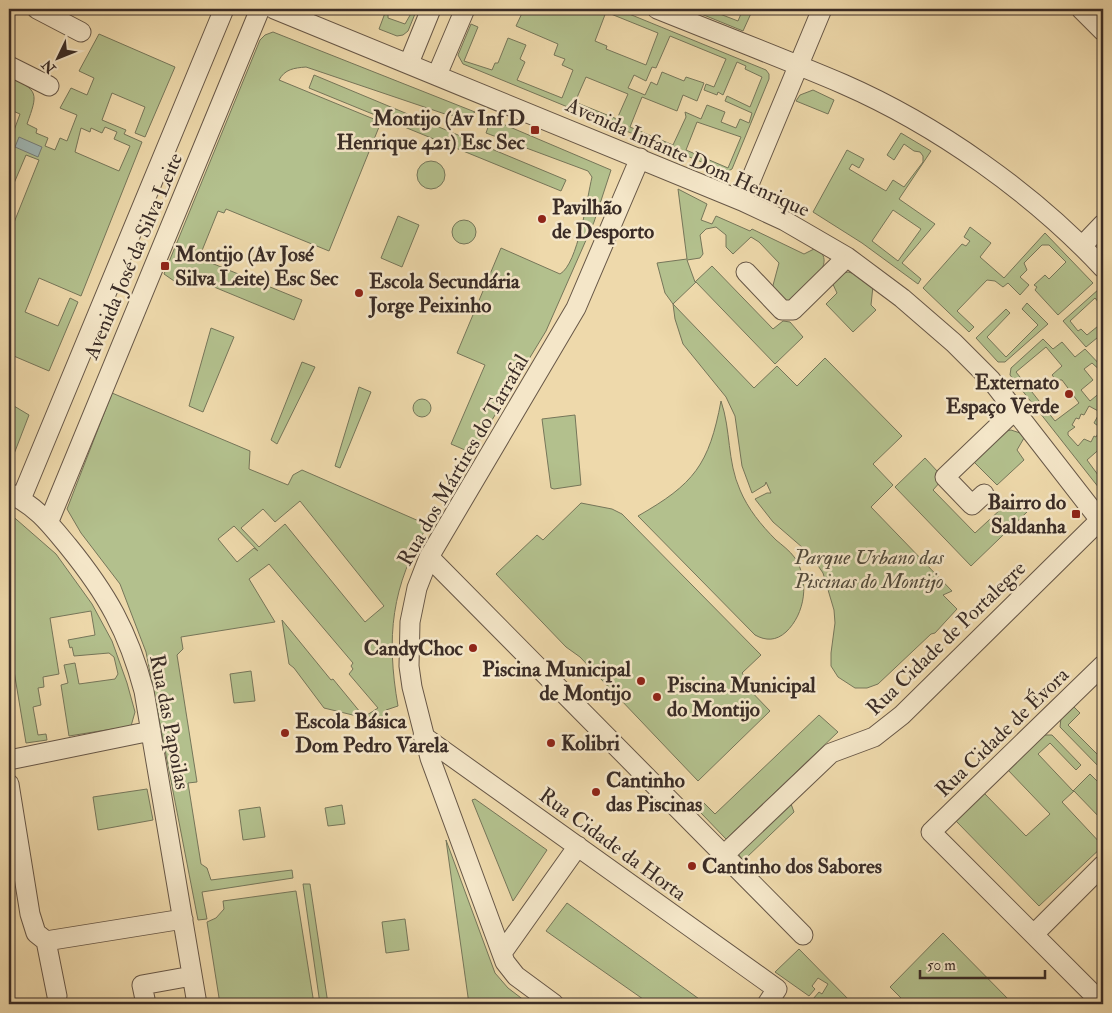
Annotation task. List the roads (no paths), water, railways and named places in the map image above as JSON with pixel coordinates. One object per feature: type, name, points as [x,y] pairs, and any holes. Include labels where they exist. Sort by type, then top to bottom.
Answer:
[{"type":"street","points":[[37,9],[81,32]]},
{"type":"street","name":"Avenida José da Silva Leite","points":[[15,496],[224,9]]},
{"type":"street","name":"Avenida José da Silva Leite","points":[[49,521],[260,9]]},
{"type":"street","name":"Avenida Infante Dom Henrique","points":[[274,9],[742,201],[785,221],[846,257],[902,298],[954,343],[991,380],[1102,522]]},
{"type":"street","points":[[409,63],[431,9]]},
{"type":"street","points":[[438,75],[465,9]]},
{"type":"street","points":[[657,9],[843,84],[938,134],[1039,208],[1082,246],[1103,268]]},
{"type":"street","points":[[742,201],[822,9]]},
{"type":"street","points":[[1081,9],[1103,31]]},
{"type":"street","points":[[9,66],[49,86]]},
{"type":"street","name":"Rua dos Mártires do Tarrafal","points":[[554,1004],[516,976],[505,962],[423,736],[412,688],[408,645],[417,588],[429,557],[576,308],[640,158]]},
{"type":"street","points":[[1082,246],[1103,224]]},
{"type":"street","points":[[746,272],[782,310],[793,310],[846,257]]},
{"type":"street","points":[[984,494],[972,505],[945,477],[1015,410]]},
{"type":"street","name":"Rua das Papoilas","points":[[15,496],[49,521],[84,565],[118,618],[134,652],[144,691],[197,1004]]},
{"type":"street","name":"Rua Cidade de Portalegre","points":[[725,854],[831,753],[874,737],[902,715],[1102,522]]},
{"type":"street","points":[[429,557],[725,854],[802,935]]},
{"type":"street","name":"Rua Cidade de Évora","points":[[1034,934],[931,832],[1103,665]]},
{"type":"street","points":[[9,760],[150,731]]},
{"type":"street","name":"Rua Cidade da Horta","points":[[423,736],[578,846],[772,997]]},
{"type":"street","points":[[9,784],[17,894],[36,933],[46,941],[57,996]]},
{"type":"street","points":[[502,953],[578,846]]},
{"type":"street","points":[[1102,1004],[1034,934],[1103,865]]},
{"type":"street","points":[[46,941],[183,919]]},
{"type":"street","points":[[146,1004],[142,985],[192,976]]},
{"type":"water","points":[[19,137],[42,147],[38,157],[15,147]]},
{"type":"place","name":"Montijo (Av Inf D Henrique 421) Esc Sec","points":[[535,130]]},
{"type":"place","name":"Pavilhão de Desporto","points":[[542,219]]},
{"type":"place","name":"Montijo (Av José Silva Leite) Esc Sec","points":[[165,266]]},
{"type":"place","name":"Escola Secundária Jorge Peixinho","points":[[359,293]]},
{"type":"place","name":"Externato Espaço Verde","points":[[1069,394]]},
{"type":"place","name":"Bairro do Saldanha","points":[[1076,514]]},
{"type":"place","name":"CandyChoc","points":[[473,648]]},
{"type":"place","name":"Piscina Municipal de Montijo","points":[[641,681]]},
{"type":"place","name":"Piscina Municipal do Montijo","points":[[657,697]]},
{"type":"place","name":"Escola Básica Dom Pedro Varela","points":[[285,733]]},
{"type":"place","name":"Kolibri","points":[[551,743]]},
{"type":"place","name":"Cantinho das Piscinas","points":[[596,792]]},
{"type":"place","name":"Cantinho dos Sabores","points":[[692,866]]},
{"type":"park label","name":"Parque Urbano das Piscinas do Montijo","points":[[869,569]]}]
